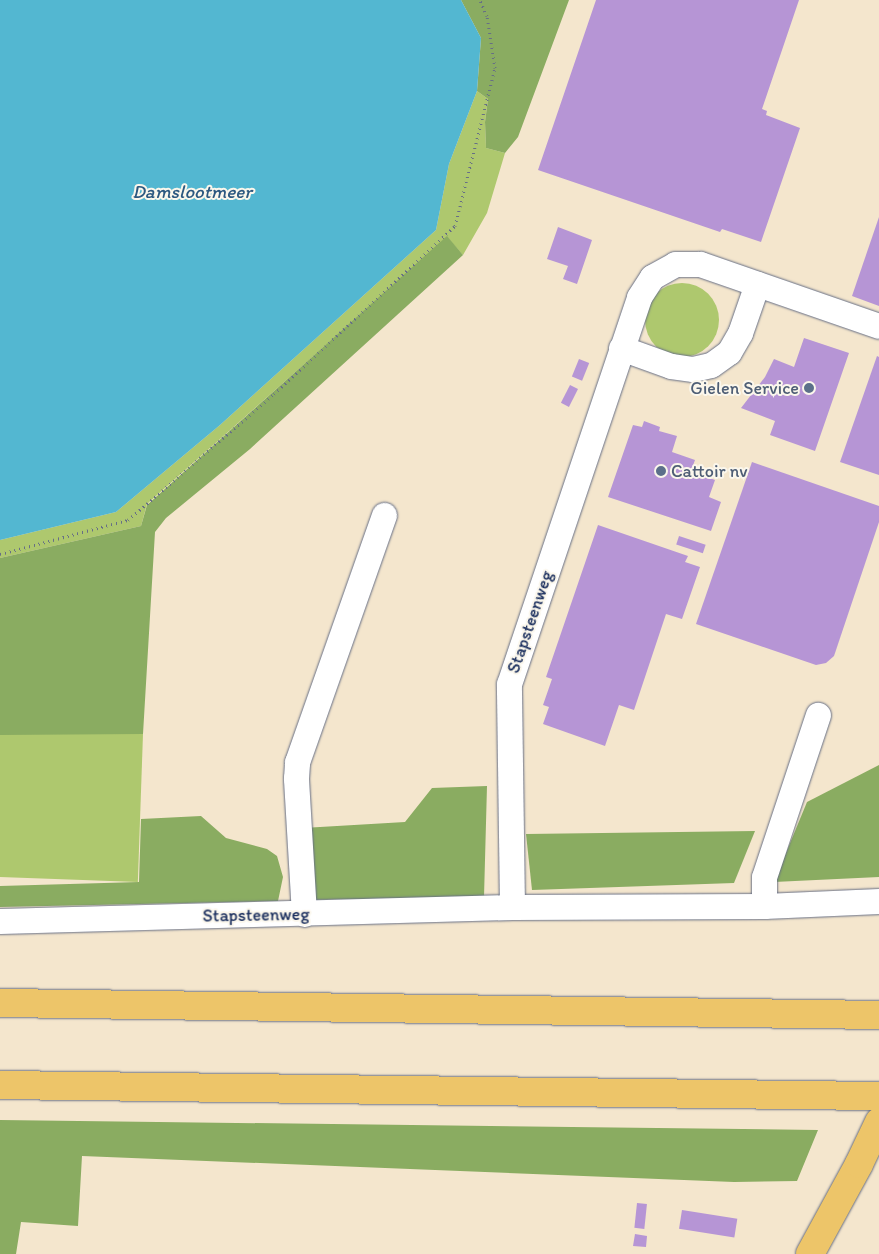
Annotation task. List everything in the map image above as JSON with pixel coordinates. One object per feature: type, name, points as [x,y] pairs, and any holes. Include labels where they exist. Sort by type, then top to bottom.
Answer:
[{"type":"main road","points":[[0,1003],[879,1015]]},
{"type":"main road","points":[[0,1085],[879,1096]]},
{"type":"main road","points":[[810,1254],[859,1164],[879,1122]]},
{"type":"street","name":"Stapsteenweg","points":[[512,907],[509,684],[639,297],[652,276],[675,264],[700,264],[879,326]]},
{"type":"street","points":[[622,348],[671,366],[694,369],[711,365],[729,352],[740,333],[757,284]]},
{"type":"street","points":[[304,914],[296,778],[297,762],[384,515]]},
{"type":"street","points":[[764,906],[764,877],[818,715]]},
{"type":"street","name":"Stapsteenweg","points":[[0,921],[512,907],[764,906],[879,901]]},
{"type":"path","points":[[0,554],[128,520],[274,394],[455,226],[495,68],[487,16],[480,0]]},
{"type":"green space","points":[[461,0],[569,0],[518,137],[505,153],[486,148],[485,122],[488,99],[477,91],[481,38]]},
{"type":"green space","points":[[477,91],[488,99],[485,122],[486,148],[505,153],[487,213],[463,255],[447,237],[147,504],[141,526],[0,558],[0,540],[116,512],[220,425],[436,230],[449,164]]},
{"type":"green space","points":[[447,236],[463,255],[250,449],[166,518],[155,532],[143,734],[0,735],[0,558],[141,526],[147,505]]},
{"type":"green space","points":[[682,283],[703,289],[713,299],[719,320],[713,341],[703,351],[682,357],[661,351],[651,341],[645,320],[651,299],[661,289]]},
{"type":"green space","points":[[0,729],[143,734],[138,882],[0,877]]},
{"type":"green space","points":[[879,765],[879,877],[774,882],[807,802]]},
{"type":"green space","points":[[487,786],[484,897],[308,900],[303,828],[405,822],[432,788]]},
{"type":"green space","points":[[201,816],[226,838],[267,849],[277,856],[283,877],[278,901],[0,907],[0,886],[139,882],[141,819]]},
{"type":"green space","points":[[755,831],[734,883],[532,890],[526,834]]},
{"type":"green space","points":[[0,1120],[818,1130],[797,1181],[734,1182],[82,1156],[78,1226],[21,1222],[16,1254],[0,1254]]},
{"type":"water","name":"Damslootmeer","points":[[0,0],[461,0],[481,38],[477,91],[449,164],[436,230],[220,425],[116,512],[0,540]]},
{"type":"building","points":[[596,0],[799,0],[762,109],[767,111],[766,115],[800,128],[761,242],[722,229],[720,232],[538,170]]},
{"type":"building","points":[[879,217],[879,306],[852,296]]},
{"type":"building","points":[[558,227],[592,240],[577,284],[563,279],[568,266],[547,259]]},
{"type":"building","points":[[804,338],[849,353],[815,451],[770,435],[775,421],[741,408],[765,377],[774,359],[794,367]]},
{"type":"building","points":[[877,356],[879,357],[879,475],[840,462]]},
{"type":"building","points":[[579,359],[589,363],[582,381],[572,377]]},
{"type":"building","points":[[570,385],[578,389],[569,407],[561,403]]},
{"type":"building","points":[[644,421],[660,427],[659,431],[677,436],[672,452],[695,460],[691,471],[715,480],[709,497],[721,502],[711,531],[608,497],[633,425],[642,427]]},
{"type":"building","points":[[752,462],[879,506],[879,522],[834,656],[826,663],[816,665],[696,624]]},
{"type":"building","points":[[598,525],[688,556],[685,562],[700,567],[682,619],[666,614],[634,710],[619,705],[605,746],[543,724],[549,707],[543,705],[552,679],[546,677]]},
{"type":"building","points":[[679,536],[706,545],[703,553],[676,545]]},
{"type":"building","points":[[637,1203],[647,1204],[644,1229],[634,1228]]},
{"type":"building","points":[[682,1210],[737,1219],[734,1238],[679,1229]]},
{"type":"building","points":[[635,1234],[647,1236],[646,1247],[633,1246]]},
{"type":"place","name":"Gielen Service","points":[[809,388]]},
{"type":"place","name":"Cattoir nv","points":[[661,471]]}]
